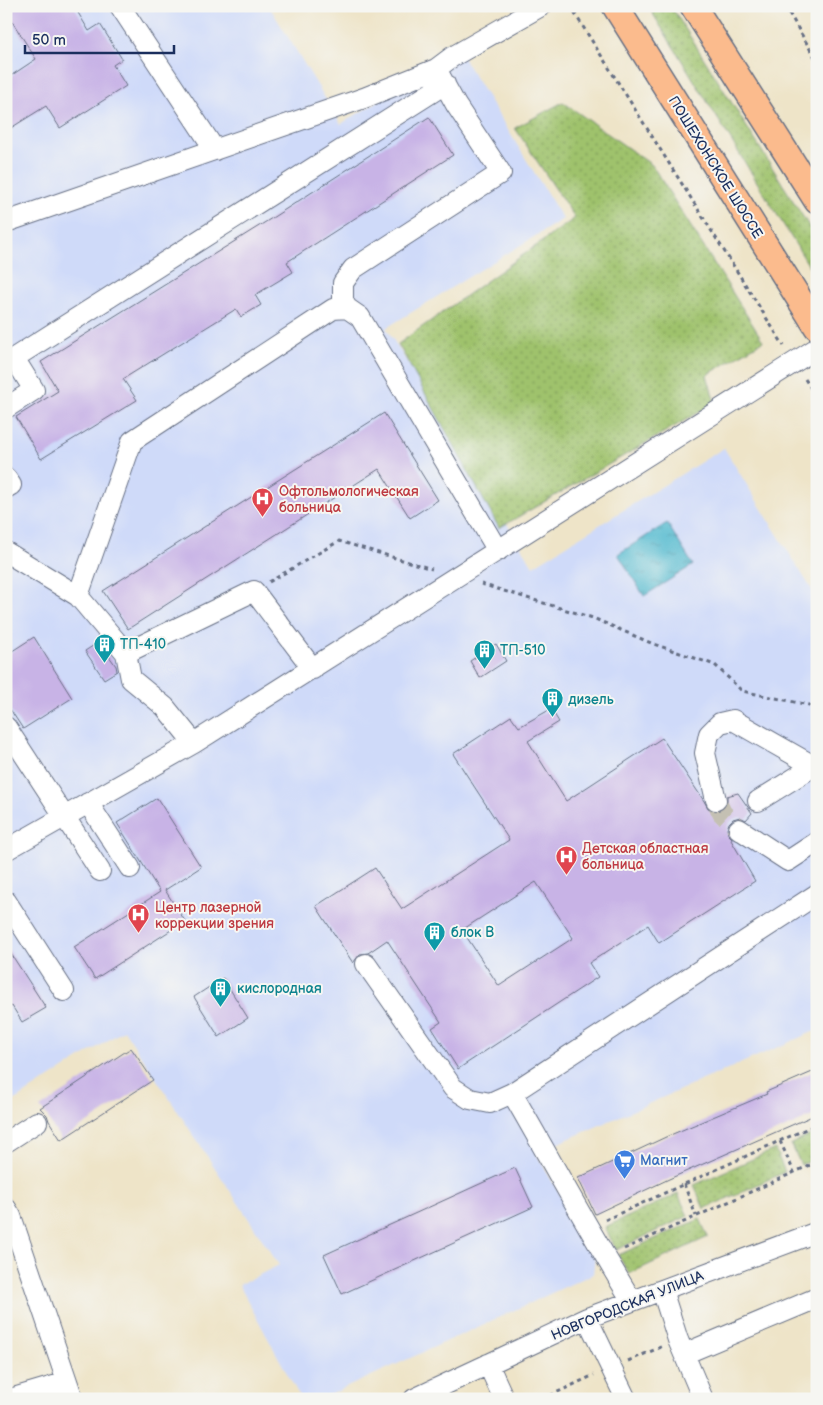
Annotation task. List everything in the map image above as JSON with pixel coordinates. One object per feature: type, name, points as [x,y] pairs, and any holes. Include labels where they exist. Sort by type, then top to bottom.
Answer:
[{"type":"main road","name":"ПОШЕХОНСКОЕ ШОССЕ","points":[[615,6],[817,327]]},
{"type":"main road","points":[[693,6],[817,201]]},
{"type":"street","points":[[120,6],[215,150]]},
{"type":"street","points":[[6,408],[34,390],[14,358],[440,76],[452,57],[541,6]]},
{"type":"street","points":[[6,222],[364,98],[440,76]]},
{"type":"street","points":[[440,76],[456,105],[500,173],[353,269],[343,283],[343,301],[346,308],[360,317],[498,551]]},
{"type":"street","points":[[78,596],[132,441],[333,310],[346,308]]},
{"type":"street","points":[[6,850],[194,743],[817,348]]},
{"type":"street","points":[[6,478],[11,485],[6,488]]},
{"type":"street","points":[[6,552],[78,596],[126,653],[131,679],[166,707],[194,743]]},
{"type":"street","points":[[126,653],[254,591],[313,669]]},
{"type":"street","points":[[716,800],[705,753],[709,734],[720,723],[733,720],[815,767],[758,801]]},
{"type":"street","points":[[6,727],[100,871]]},
{"type":"street","points":[[88,803],[130,868]]},
{"type":"street","points":[[739,829],[788,862],[817,842]]},
{"type":"street","points":[[366,964],[453,1088],[470,1099],[490,1103],[512,1093],[817,894]]},
{"type":"street","points":[[6,901],[64,991]]},
{"type":"street","points":[[512,1093],[605,1258],[632,1301]]},
{"type":"street","points":[[6,1142],[37,1122]]},
{"type":"street","points":[[6,1208],[11,1216],[70,1390],[10,1399]]},
{"type":"street","name":"НОВГОРОДСКАЯ УЛИЦА","points":[[414,1399],[587,1318],[817,1232]]},
{"type":"street","points":[[662,1290],[678,1340],[703,1399]]},
{"type":"street","points":[[684,1354],[817,1298]]},
{"type":"street","points":[[587,1318],[626,1399]]},
{"type":"street","points":[[488,1364],[504,1399]]},
{"type":"path","points":[[570,6],[817,398]]},
{"type":"path","points":[[785,6],[817,61]]},
{"type":"path","points":[[254,591],[339,541],[593,618],[650,642],[715,665],[742,690],[809,705],[817,709]]},
{"type":"path","points":[[589,1227],[817,1124]]},
{"type":"path","points":[[780,1141],[794,1172]]},
{"type":"path","points":[[605,1258],[817,1162]]},
{"type":"path","points":[[684,1184],[696,1216]]},
{"type":"shaded area","points":[[6,6],[269,6],[341,124],[459,51],[563,219],[386,328],[533,566],[724,448],[817,598],[817,1030],[536,1153],[595,1256],[593,1274],[321,1399],[301,1399],[239,1285],[279,1265],[124,1030],[6,1106]]},
{"type":"green space","points":[[648,6],[671,6],[817,239],[817,279]]},
{"type":"green space","points":[[563,102],[652,165],[763,341],[707,375],[715,403],[499,528],[398,344],[575,218],[515,128]]},
{"type":"green space","points":[[817,1132],[817,1158],[801,1165],[791,1144]]},
{"type":"green space","points":[[775,1149],[785,1172],[704,1209],[694,1185]]},
{"type":"green space","points":[[678,1194],[688,1216],[616,1250],[605,1227]]},
{"type":"green space","points":[[700,1219],[708,1237],[629,1274],[618,1255]]},
{"type":"water","points":[[667,523],[693,565],[644,596],[618,554]]},
{"type":"building","points":[[6,6],[74,6],[89,31],[100,24],[122,59],[113,65],[126,86],[60,128],[46,106],[6,131],[6,79],[36,59],[6,12]]},
{"type":"building","points":[[429,117],[453,155],[287,262],[293,272],[255,295],[261,305],[241,317],[236,309],[123,379],[137,400],[41,459],[16,417],[58,391],[41,362],[272,218]]},
{"type":"building","points":[[384,413],[438,500],[410,518],[379,469],[128,629],[103,591]]},
{"type":"building","points":[[34,637],[72,698],[23,729],[6,703],[6,655]]},
{"type":"building","name":"ТП-410","points":[[99,642],[116,666],[117,671],[104,679],[85,651]]},
{"type":"building","name":"ТП-510","points":[[496,644],[506,661],[480,678],[470,661]]},
{"type":"building","points":[[551,709],[559,722],[528,741],[566,801],[662,738],[708,808],[713,811],[719,811],[727,804],[727,796],[738,793],[752,813],[746,820],[740,817],[733,819],[727,829],[728,834],[732,838],[731,840],[755,881],[659,943],[648,925],[589,963],[598,977],[458,1069],[432,1028],[441,1022],[387,940],[368,953],[360,954],[353,963],[316,906],[375,868],[402,909],[509,840],[453,754],[511,716],[519,727]],"holes":[[[536,882],[573,938],[499,986],[462,930]]]},
{"type":"building","points":[[157,798],[201,867],[165,890],[185,921],[95,979],[74,947],[160,892],[117,823]]},
{"type":"building","points":[[6,946],[46,1008],[22,1022],[12,1006],[6,1009]]},
{"type":"building","name":"кислородная","points":[[223,978],[248,1018],[219,1037],[194,997]]},
{"type":"building","points":[[131,1048],[153,1080],[61,1140],[47,1115],[40,1108]]},
{"type":"building","points":[[817,1070],[817,1114],[669,1179],[595,1214],[578,1178]]},
{"type":"building","points":[[515,1168],[533,1207],[342,1294],[324,1255]]},
{"type":"tunnel","points":[[716,800],[722,813],[739,829]]},
{"type":"place","name":"Офтольмологическая больница","points":[[263,518]]},
{"type":"place","name":"ТП-410","points":[[104,663]]},
{"type":"place","name":"ТП-510","points":[[484,669]]},
{"type":"place","name":"дизель","points":[[552,718]]},
{"type":"place","name":"Детская областная больница","points":[[566,875]]},
{"type":"place","name":"Центр лазерной коррекции зрения","points":[[139,934]]},
{"type":"place","name":"блок В","points":[[435,951]]},
{"type":"place","name":"кислородная","points":[[221,1007]]},
{"type":"place","name":"Магнит","points":[[624,1179]]}]
